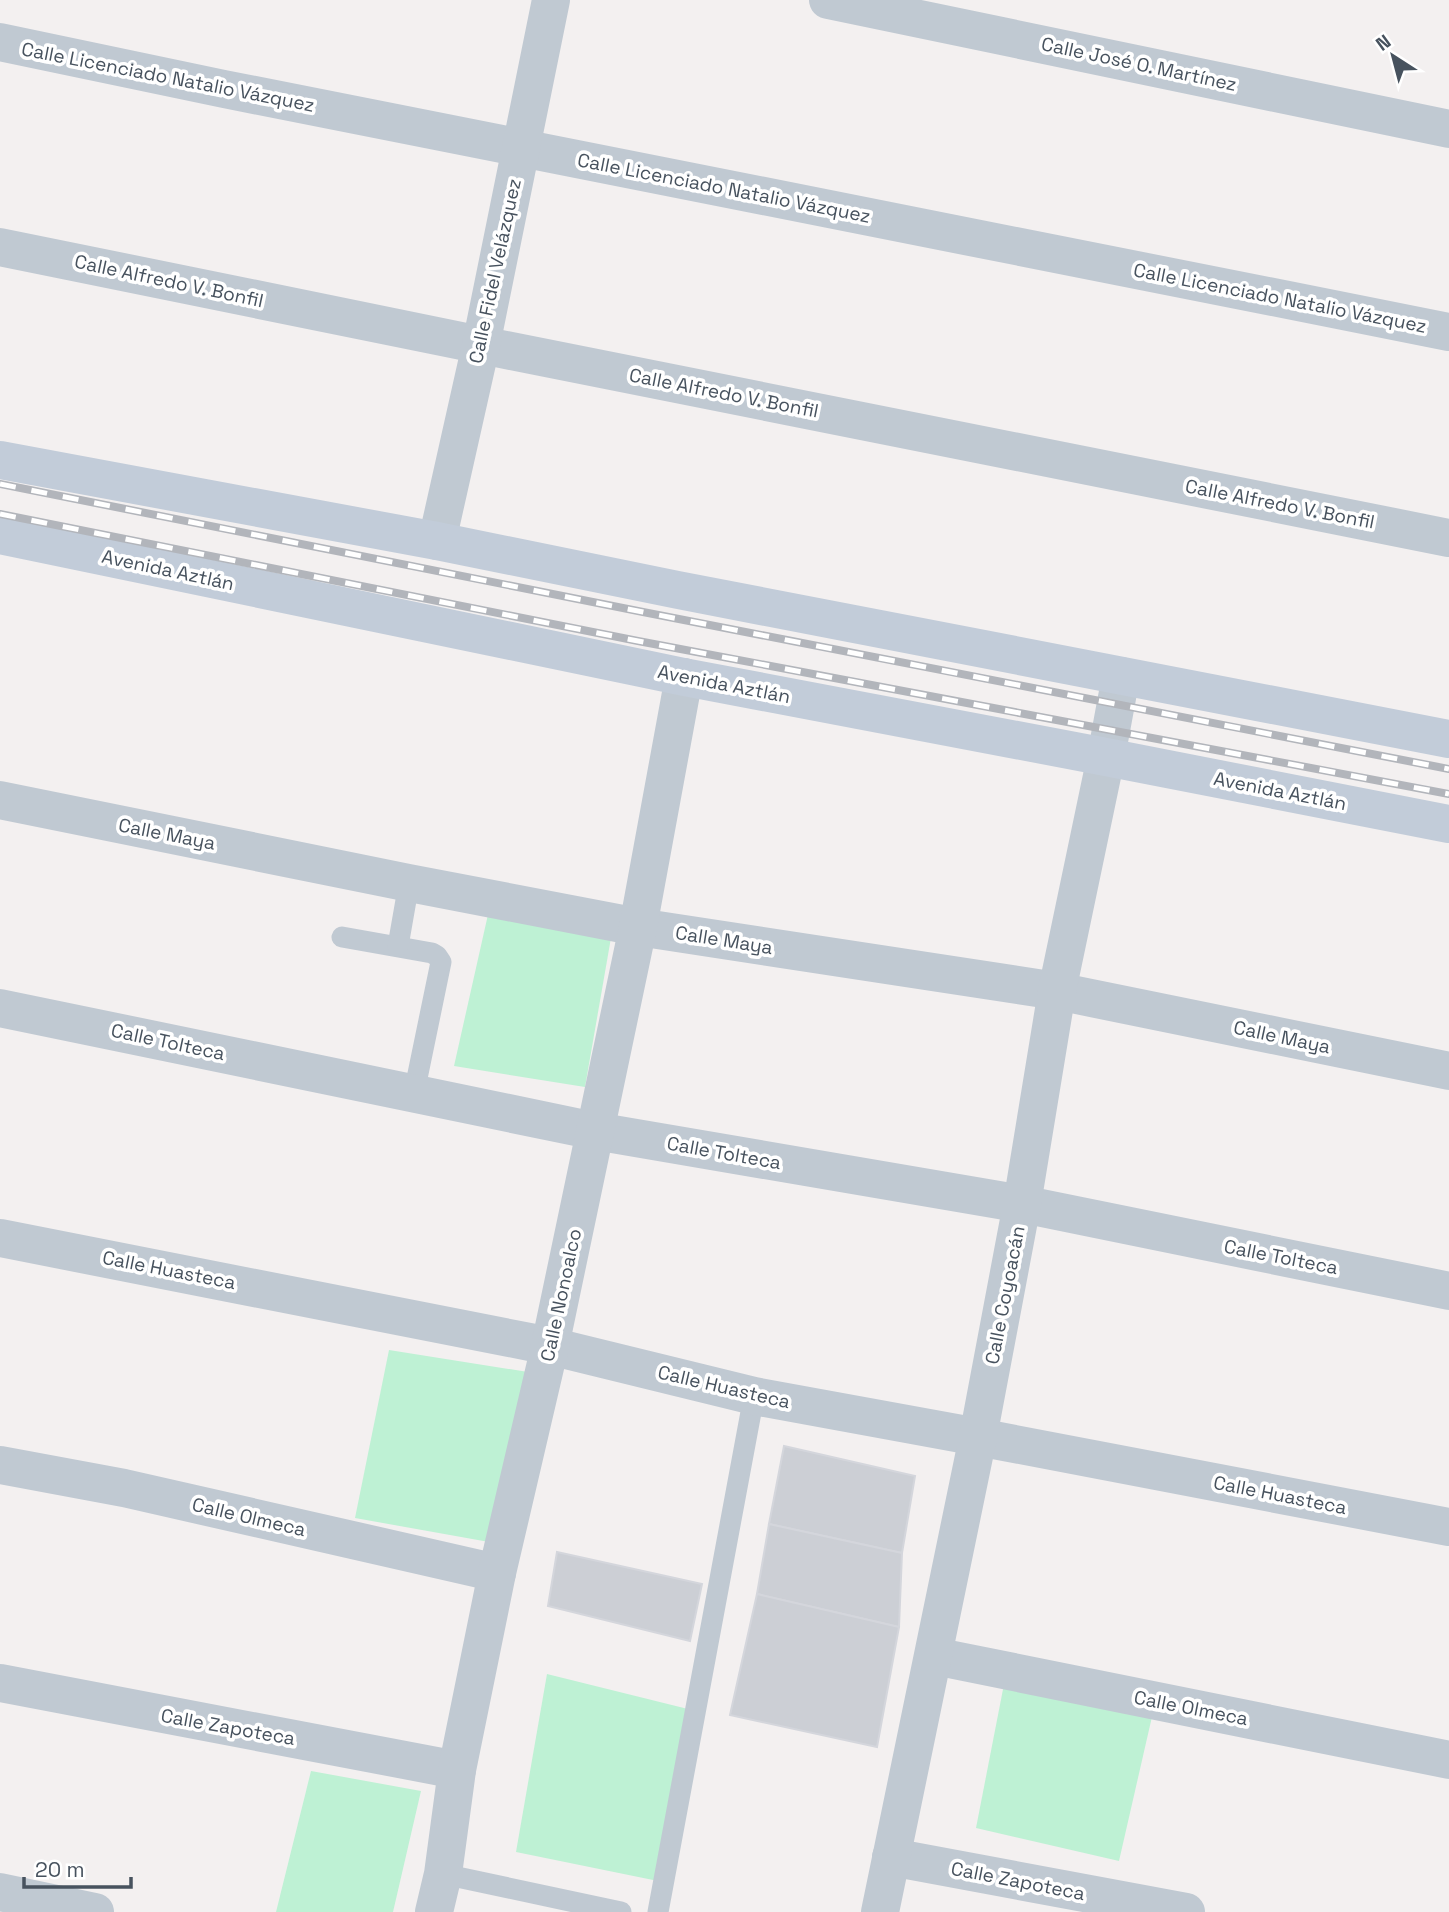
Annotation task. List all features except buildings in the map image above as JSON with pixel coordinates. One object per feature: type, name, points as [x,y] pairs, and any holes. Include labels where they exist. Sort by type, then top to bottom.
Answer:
[{"type":"main road","points":[[0,460],[437,541],[1449,739]]},
{"type":"main road","name":"Avenida Aztlán","points":[[0,536],[684,677],[1449,824]]},
{"type":"street","name":"Calle Fidel Velázquez","points":[[437,541],[481,345],[551,0]]},
{"type":"street","name":"Calle José O. Martínez","points":[[828,0],[1449,129]]},
{"type":"street","name":"Calle Licenciado Natalio Vázquez","points":[[0,43],[1449,332]]},
{"type":"street","name":"Calle Alfredo V. Bonfil","points":[[0,247],[1449,538]]},
{"type":"street","name":"Calle Coyoacán","points":[[880,1912],[978,1437],[1022,1204],[1057,991],[1121,676]]},
{"type":"street","name":"Calle Nonoalco","points":[[434,1912],[443,1874],[457,1770],[497,1573],[550,1346],[638,927],[684,677]]},
{"type":"street","name":"Calle Maya","points":[[0,800],[638,927],[1057,991],[1449,1071]]},
{"type":"street","name":"Calle Tolteca","points":[[0,1008],[595,1131],[1022,1204],[1449,1291]]},
{"type":"street","name":"Calle Huasteca","points":[[0,1238],[550,1346],[754,1396],[1449,1527]]},
{"type":"street","name":"Calle Olmeca","points":[[0,1465],[124,1488],[497,1573]]},
{"type":"street","name":"Calle Olmeca","points":[[934,1656],[1449,1760]]},
{"type":"street","name":"Calle Zapoteca","points":[[0,1684],[457,1770]]},
{"type":"street","name":"Calle Zapoteca","points":[[891,1857],[1186,1912]]},
{"type":"street","points":[[0,1892],[95,1912]]},
{"type":"lane","points":[[398,946],[409,883]]},
{"type":"lane","points":[[342,937],[432,953],[440,962],[414,1093]]},
{"type":"lane","points":[[658,1912],[754,1396]]},
{"type":"lane","points":[[443,1874],[621,1912]]},
{"type":"green space","points":[[489,910],[612,932],[585,1087],[454,1066]]},
{"type":"green space","points":[[389,1350],[528,1372],[489,1542],[355,1518]]},
{"type":"green space","points":[[547,1674],[692,1710],[658,1881],[516,1852]]},
{"type":"green space","points":[[1005,1679],[1154,1708],[1119,1861],[976,1828]]},
{"type":"green space","points":[[311,1771],[421,1791],[393,1912],[276,1912]]},
{"type":"railway","points":[[0,484],[1449,769]]},
{"type":"railway","points":[[0,514],[638,641],[1449,794]]}]
